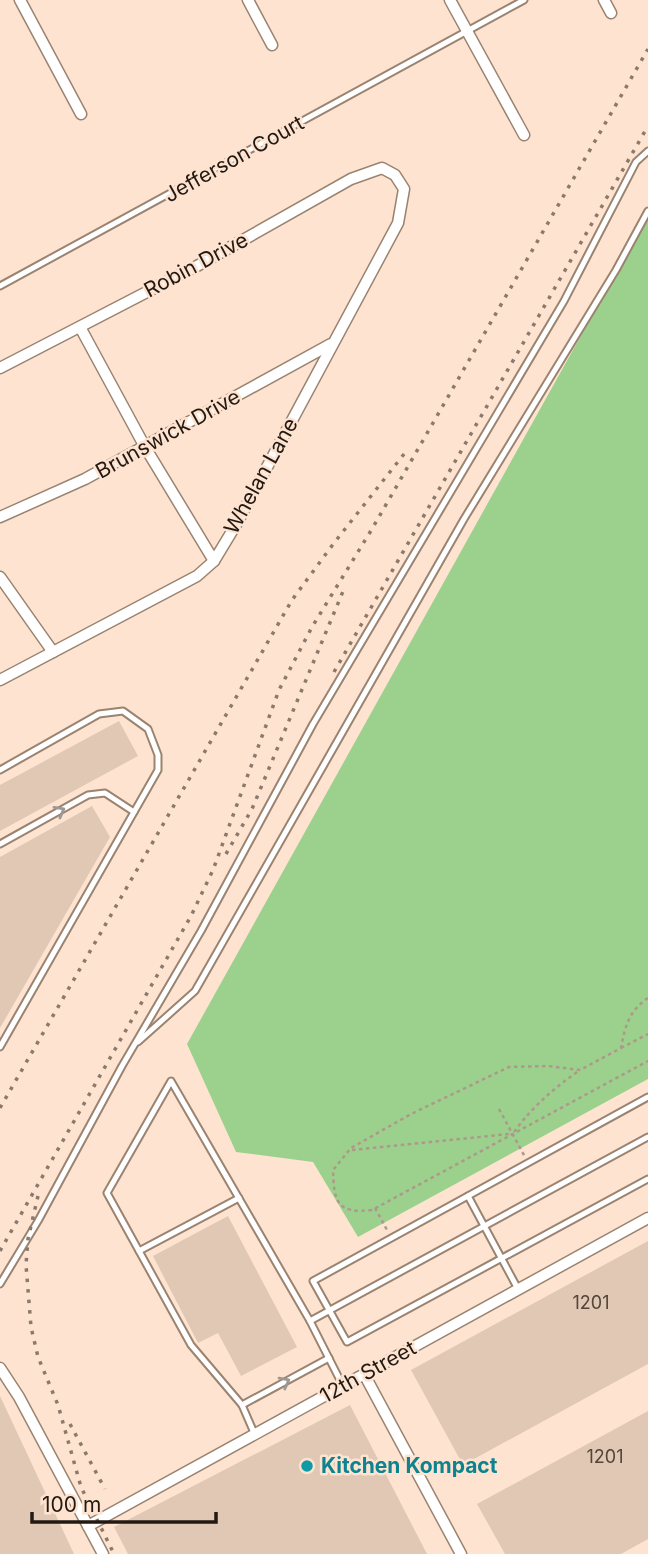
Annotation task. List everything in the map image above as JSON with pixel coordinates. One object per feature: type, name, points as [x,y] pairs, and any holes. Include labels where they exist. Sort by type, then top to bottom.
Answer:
[{"type":"street","points":[[20,0],[81,114]]},
{"type":"street","points":[[248,0],[272,45]]},
{"type":"street","points":[[450,0],[524,135]]},
{"type":"street","points":[[604,0],[611,13]]},
{"type":"street","name":"Robin Drive","points":[[0,368],[197,266],[351,179],[376,169],[392,172]]},
{"type":"street","name":"Whelan Lane","points":[[0,680],[197,576],[214,561],[398,223],[404,188],[392,172]]},
{"type":"street","points":[[80,327],[145,447],[214,561]]},
{"type":"street","name":"Brunswick Drive","points":[[0,517],[85,480],[332,344]]},
{"type":"street","points":[[0,577],[52,652]]},
{"type":"street","name":"12th Street","points":[[88,1526],[648,1219]]},
{"type":"street","points":[[0,1368],[19,1397],[103,1554]]},
{"type":"street","points":[[364,1374],[461,1554]]},
{"type":"lane","name":"Jefferson Court","points":[[0,286],[524,0]]},
{"type":"lane","points":[[0,1284],[38,1221],[133,1046],[201,931],[313,724],[564,301],[636,162],[648,150]]},
{"type":"lane","points":[[133,1046],[195,991],[202,980],[464,519],[648,211]]},
{"type":"lane","points":[[0,770],[99,713],[123,711],[148,729],[158,755],[158,770],[0,1047]]},
{"type":"lane","points":[[0,844],[88,795],[106,793],[134,812]]},
{"type":"lane","points":[[255,1435],[242,1405],[191,1345],[107,1193],[172,1081],[310,1321],[343,1386]]},
{"type":"lane","points":[[648,1097],[313,1281],[347,1342],[648,1180]]},
{"type":"lane","points":[[310,1321],[648,1137]]},
{"type":"lane","points":[[468,1196],[518,1290]]},
{"type":"lane","points":[[139,1251],[239,1198]]},
{"type":"lane","points":[[242,1405],[328,1359]]},
{"type":"path","points":[[621,1048],[626,1023],[635,1006],[648,998]]},
{"type":"path","points":[[350,1150],[513,1134],[527,1114],[551,1090],[580,1070],[648,1034]]},
{"type":"path","points":[[580,1070],[548,1066],[509,1067],[411,1114],[350,1150],[333,1170],[334,1195],[342,1205],[353,1212],[375,1208],[648,1061]]},
{"type":"path","points":[[499,1109],[528,1163]]},
{"type":"path","points":[[375,1208],[392,1237]]},
{"type":"green space","points":[[648,215],[648,1079],[358,1237],[313,1162],[236,1152],[187,1044]]},
{"type":"building","points":[[119,721],[138,756],[0,831],[0,785]]},
{"type":"building","points":[[92,806],[110,837],[0,1028],[0,857]]},
{"type":"building","points":[[228,1216],[297,1347],[241,1376],[218,1333],[198,1343],[153,1256]]},
{"type":"building","points":[[648,1241],[648,1364],[463,1465],[411,1370]]},
{"type":"building","points":[[0,1396],[74,1554],[0,1554]]},
{"type":"building","name":"Kitchen Kompact","points":[[350,1405],[427,1554],[128,1554],[114,1527]]},
{"type":"building","points":[[648,1411],[648,1539],[621,1554],[505,1554],[477,1504]]},
{"type":"railway","points":[[0,1251],[191,916],[213,870],[279,690],[312,627],[372,529],[648,49]]},
{"type":"railway","points":[[334,672],[648,126]]},
{"type":"railway","points":[[0,1108],[292,600],[408,449]]},
{"type":"railway","points":[[226,854],[252,809],[344,589]]},
{"type":"railway","points":[[38,1196],[28,1239],[26,1265],[31,1327],[38,1357],[58,1405],[81,1487],[114,1554]]},
{"type":"railway","points":[[70,1424],[105,1489]]},
{"type":"place","name":"Kitchen Kompact","points":[[307,1466]]}]
